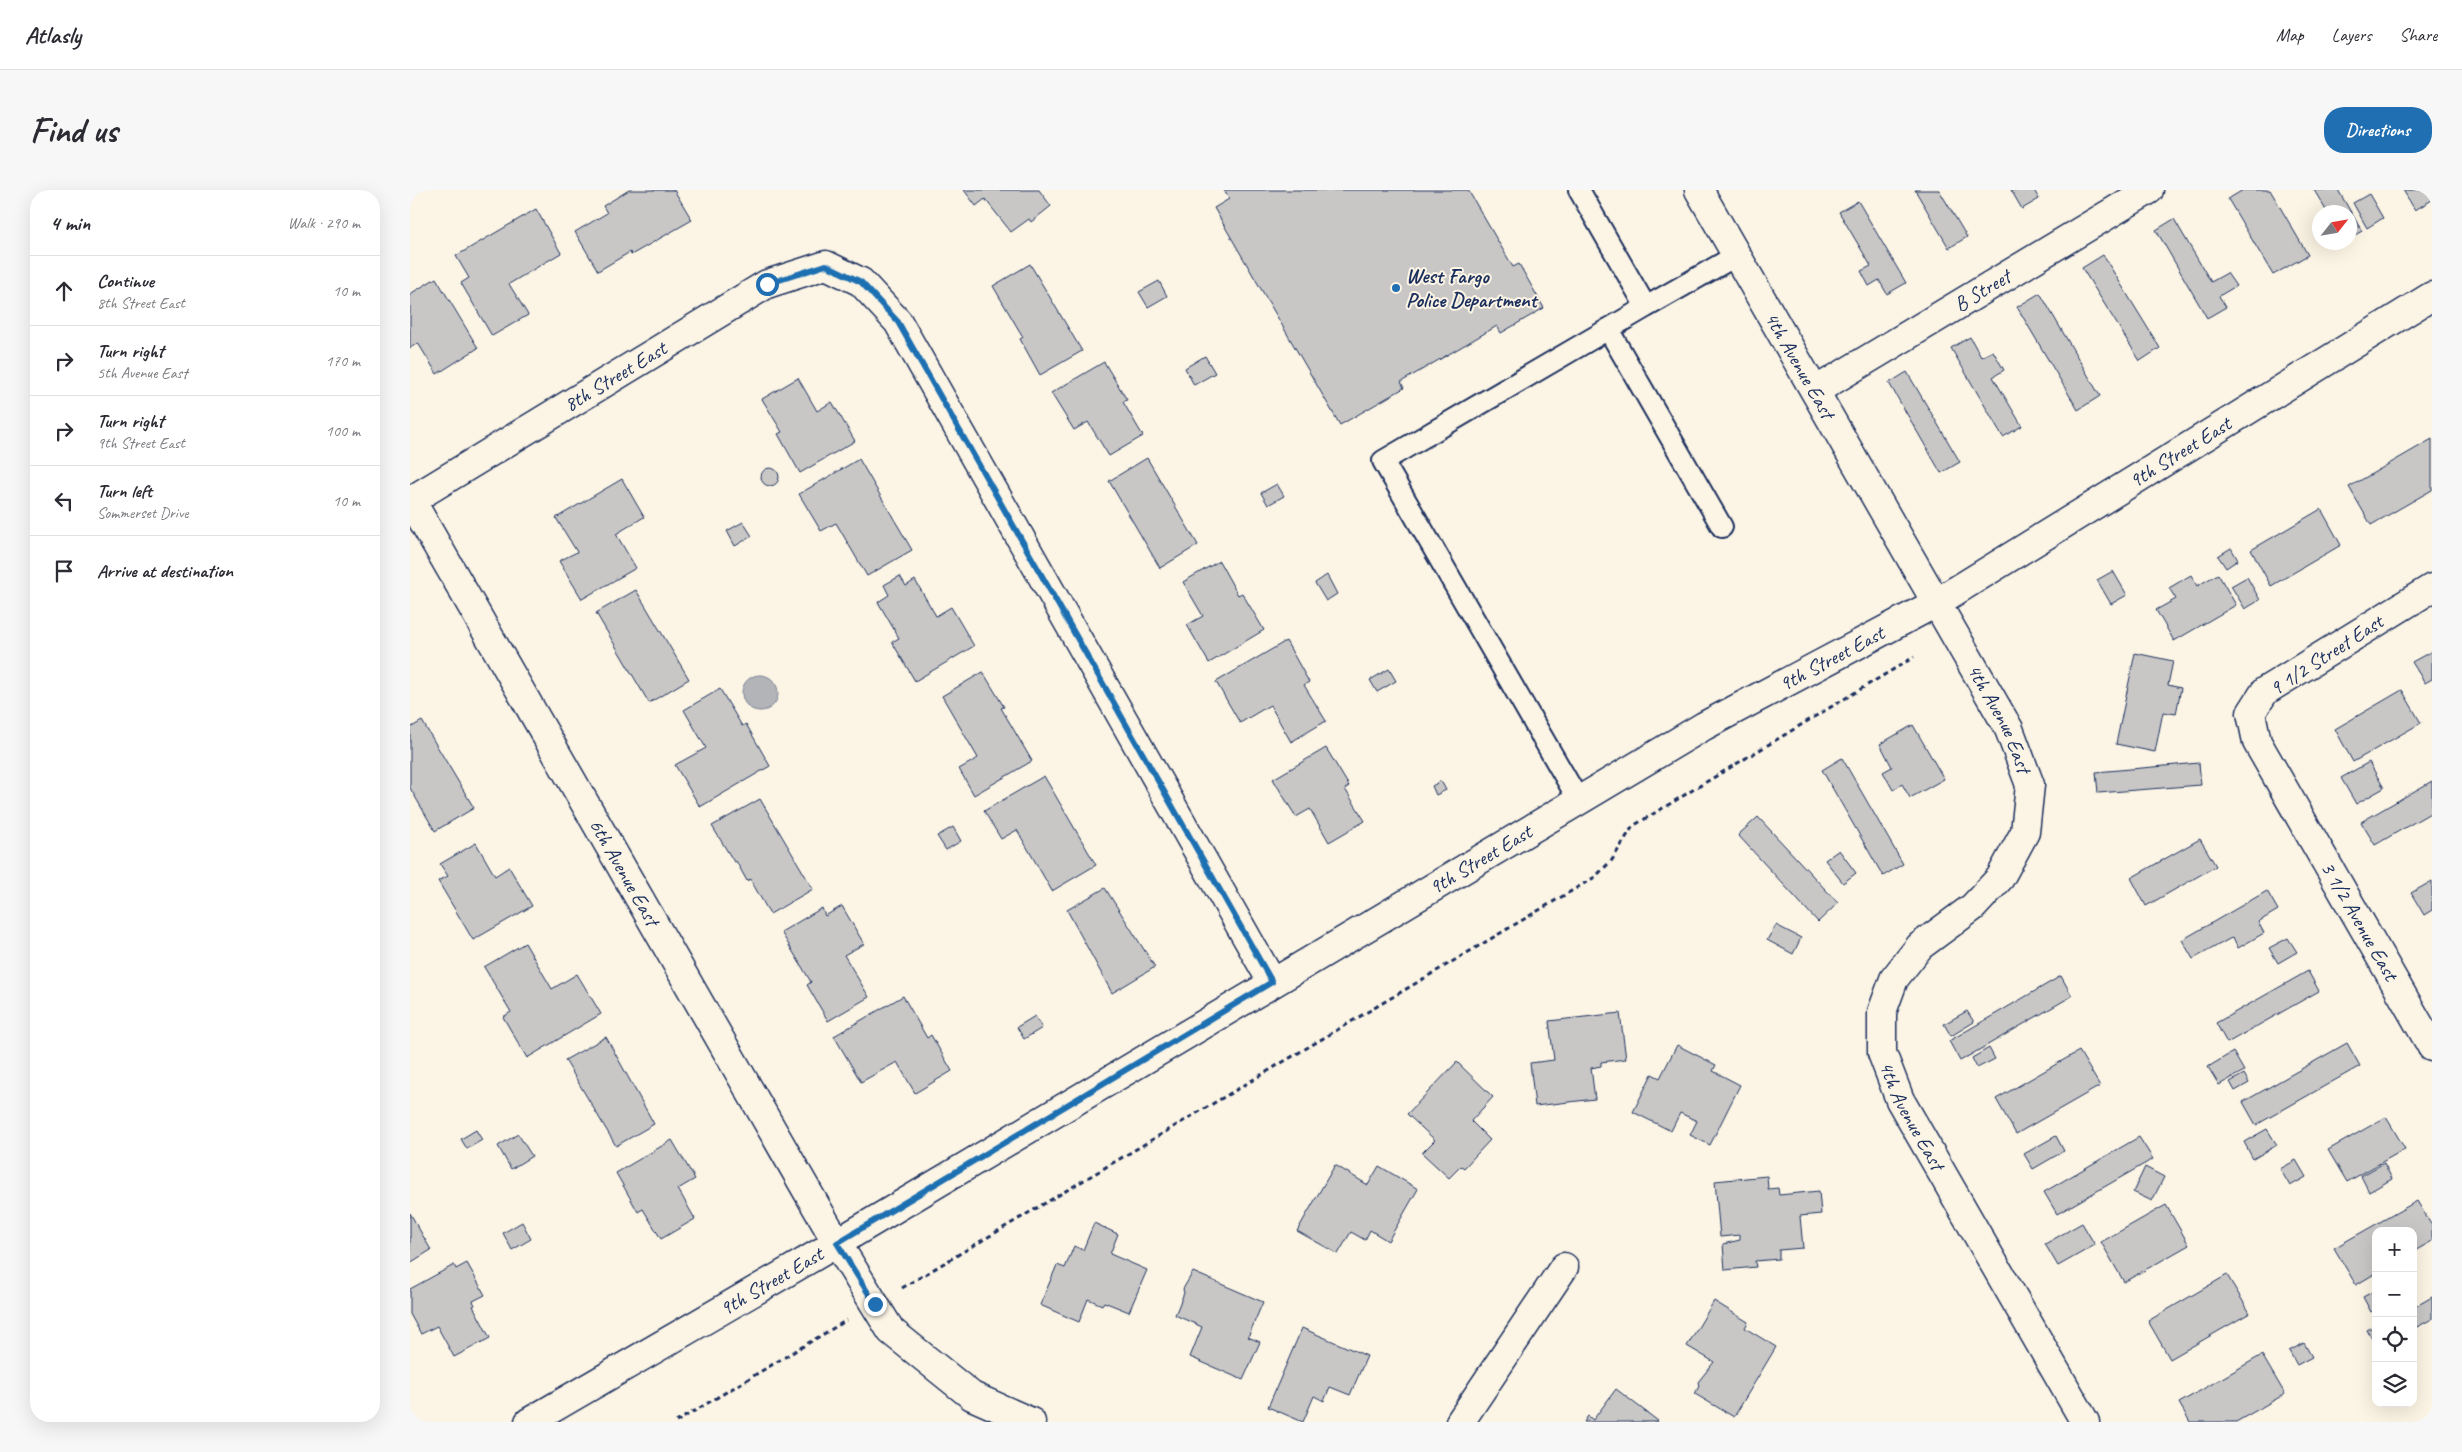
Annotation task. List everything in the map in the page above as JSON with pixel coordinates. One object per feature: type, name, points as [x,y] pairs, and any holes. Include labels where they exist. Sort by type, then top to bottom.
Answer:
[{"type":"street","name":"4th Avenue East","points":[[1699,190],[2009,730],[2030,785],[2024,832],[2000,878],[1973,907],[1920,946],[1894,979],[1882,1012],[1882,1053],[1900,1100],[2085,1422]]},
{"type":"street","name":"B Street","points":[[1815,391],[2149,190]]},
{"type":"street","name":"8th Street East","points":[[411,500],[767,284],[826,265],[861,282],[898,322],[1272,982]]},
{"type":"street","name":"9th Street East","points":[[529,1422],[837,1243],[1704,726],[1936,602],[2429,304]]},
{"type":"street","name":"6th Avenue East","points":[[411,500],[837,1243],[891,1331],[972,1396],[1031,1422]]},
{"type":"street","name":"9 1/2 Street East","points":[[2286,794],[2257,742],[2252,720],[2251,713],[2265,691],[2432,588]]},
{"type":"street","name":"3 1/2 Avenue East","points":[[2286,794],[2432,1047]]},
{"type":"street","points":[[1460,1422],[1564,1267]]},
{"type":"lane","points":[[1579,190],[1646,307]]},
{"type":"lane","points":[[1579,801],[1383,461],[1737,255]]},
{"type":"lane","points":[[1608,329],[1722,527]]},
{"type":"path","points":[[676,1422],[1595,877],[1612,860],[1633,826],[1914,657]]},
{"type":"shaded area","points":[[760,675],[767,676],[773,680],[777,686],[777,700],[773,706],[767,710],[760,711],[753,710],[747,706],[743,700],[742,693],[743,686],[747,680],[753,676]]},
{"type":"building","points":[[629,190],[674,190],[692,220],[631,255],[630,252],[598,271],[575,232],[607,213],[603,206]]},
{"type":"building","points":[[964,190],[1039,190],[1051,206],[1031,222],[1029,219],[1011,232],[985,199],[976,206]]},
{"type":"building","name":"West Fargo Police Department","points":[[1224,190],[1468,190],[1513,267],[1519,264],[1544,308],[1501,333],[1497,326],[1401,382],[1404,388],[1340,425],[1214,208],[1229,199]]},
{"type":"building","points":[[1915,190],[1939,190],[1967,237],[1949,248]]},
{"type":"building","points":[[2011,190],[2034,190],[2039,199],[2022,209]]},
{"type":"building","points":[[2243,190],[2270,190],[2308,255],[2273,275],[2228,199]]},
{"type":"building","points":[[2314,190],[2338,190],[2347,205],[2323,205]]},
{"type":"building","points":[[2403,190],[2432,190],[2432,200],[2415,210]]},
{"type":"building","points":[[2369,194],[2383,218],[2367,228],[2357,210],[2357,205],[2353,203]]},
{"type":"building","points":[[1858,201],[1906,283],[1887,294],[1879,280],[1869,286],[1861,271],[1871,266],[1839,212]]},
{"type":"building","points":[[536,209],[561,253],[509,284],[528,315],[492,336],[461,283],[469,278],[456,256]]},
{"type":"building","points":[[2174,219],[2211,282],[2227,273],[2236,286],[2219,296],[2226,307],[2207,318],[2156,230]]},
{"type":"building","points":[[2357,222],[2362,231],[2357,234]]},
{"type":"building","points":[[2103,255],[2160,348],[2140,361],[2082,268]]},
{"type":"building","points":[[1030,264],[1082,351],[1040,375],[1020,339],[1023,337],[993,286]]},
{"type":"building","points":[[436,278],[478,348],[437,374],[418,343],[410,348],[410,294]]},
{"type":"building","points":[[1159,281],[1167,296],[1148,307],[1139,292]]},
{"type":"building","points":[[2040,293],[2100,396],[2078,410],[2017,307]]},
{"type":"building","points":[[1970,337],[1981,357],[1993,351],[2004,370],[1993,377],[2022,426],[2003,437],[1951,348]]},
{"type":"building","points":[[1205,356],[1215,373],[1194,385],[1185,368]]},
{"type":"building","points":[[1104,362],[1127,400],[1123,402],[1143,436],[1109,456],[1088,422],[1074,430],[1051,393]]},
{"type":"building","points":[[1907,372],[1960,462],[1941,473],[1889,383]]},
{"type":"building","points":[[798,378],[817,411],[832,402],[855,441],[800,473],[778,434],[782,432],[762,399]]},
{"type":"building","points":[[2432,439],[2432,490],[2371,525],[2349,487]]},
{"type":"building","points":[[1147,458],[1198,545],[1160,568],[1109,481]]},
{"type":"building","points":[[859,459],[912,550],[867,576],[836,523],[821,531],[799,494]]},
{"type":"building","points":[[766,468],[774,468],[779,473],[777,484],[766,486],[761,481],[761,473]]},
{"type":"building","points":[[622,479],[644,517],[616,534],[636,568],[582,599],[559,561],[577,552],[556,518]]},
{"type":"building","points":[[1277,484],[1284,496],[1268,505],[1261,493]]},
{"type":"building","points":[[2321,509],[2341,545],[2271,586],[2251,550]]},
{"type":"building","points":[[743,522],[752,536],[735,546],[727,531]]},
{"type":"building","points":[[2231,548],[2238,560],[2226,568],[2218,556]]},
{"type":"building","points":[[1219,561],[1238,595],[1242,593],[1264,630],[1209,663],[1187,625],[1203,616],[1183,582]]},
{"type":"building","points":[[2113,571],[2127,595],[2111,604],[2097,580]]},
{"type":"building","points":[[2218,574],[2236,605],[2174,641],[2156,610],[2176,599],[2169,588],[2191,575],[2197,586]]},
{"type":"building","points":[[1327,575],[1337,594],[1326,601],[1315,583]]},
{"type":"building","points":[[900,576],[906,586],[915,580],[936,616],[951,607],[974,646],[915,681],[892,642],[899,638],[878,602],[889,595],[884,585]]},
{"type":"building","points":[[2247,577],[2260,600],[2245,609],[2231,586]]},
{"type":"building","points":[[636,590],[689,679],[649,703],[596,613]]},
{"type":"building","points":[[1286,641],[1309,682],[1304,685],[1326,721],[1291,742],[1270,705],[1240,723],[1216,682]]},
{"type":"building","points":[[2432,651],[2432,679],[2425,683],[2412,662]]},
{"type":"building","points":[[2135,653],[2173,661],[2168,685],[2181,688],[2176,714],[2163,712],[2155,752],[2116,744]]},
{"type":"building","points":[[1389,669],[1396,681],[1377,692],[1370,680]]},
{"type":"building","points":[[983,672],[1004,707],[1001,708],[1032,761],[974,795],[959,769],[978,758],[942,696]]},
{"type":"building","points":[[720,689],[742,726],[746,724],[770,766],[700,807],[675,765],[706,748],[684,710]]},
{"type":"building","points":[[2402,690],[2421,723],[2353,762],[2335,729]]},
{"type":"building","points":[[422,721],[474,808],[435,831],[410,788],[410,728]]},
{"type":"building","points":[[1913,725],[1944,779],[1910,798],[1902,784],[1893,790],[1883,772],[1892,767],[1880,744]]},
{"type":"building","points":[[1326,748],[1349,786],[1345,789],[1365,821],[1329,842],[1310,809],[1296,817],[1273,779]]},
{"type":"building","points":[[1842,758],[1903,864],[1883,876],[1822,770]]},
{"type":"building","points":[[2369,762],[2384,788],[2356,804],[2341,778]]},
{"type":"building","points":[[2199,763],[2201,785],[2098,793],[2096,772]]},
{"type":"building","points":[[1044,776],[1096,865],[1052,891],[1017,830],[1001,839],[984,811]]},
{"type":"building","points":[[1441,781],[1446,790],[1436,795],[1432,786]]},
{"type":"building","points":[[2432,781],[2432,812],[2375,845],[2361,822]]},
{"type":"building","points":[[760,799],[813,889],[770,914],[750,879],[747,881],[712,826]]},
{"type":"building","points":[[1758,817],[1838,903],[1818,922],[1738,835]]},
{"type":"building","points":[[953,827],[961,841],[946,850],[937,836]]},
{"type":"building","points":[[2200,839],[2216,866],[2146,906],[2131,878]]},
{"type":"building","points":[[476,843],[495,876],[509,867],[532,906],[473,940],[438,881],[448,876],[440,864]]},
{"type":"building","points":[[1839,850],[1856,873],[1843,883],[1825,860]]},
{"type":"building","points":[[2432,881],[2432,910],[2424,915],[2411,893]]},
{"type":"building","points":[[1105,888],[1155,967],[1112,993],[1067,910]]},
{"type":"building","points":[[2267,891],[2278,910],[2258,922],[2264,933],[2238,948],[2233,937],[2193,959],[2182,940]]},
{"type":"building","points":[[842,906],[864,944],[844,955],[869,997],[828,1021],[807,985],[811,982],[781,932],[822,908],[825,916]]},
{"type":"building","points":[[1776,925],[1801,938],[1793,954],[1767,940]]},
{"type":"building","points":[[2288,938],[2297,952],[2278,963],[2269,948]]},
{"type":"building","points":[[525,943],[552,989],[577,974],[601,1014],[527,1058],[503,1017],[511,1012],[484,967]]},
{"type":"building","points":[[2308,971],[2319,991],[2227,1043],[2216,1023]]},
{"type":"building","points":[[2061,976],[2072,996],[1960,1061],[1949,1041]]},
{"type":"building","points":[[903,996],[927,1038],[931,1035],[952,1071],[915,1093],[897,1062],[861,1082],[834,1036]]},
{"type":"building","points":[[1967,1011],[1974,1022],[1951,1036],[1944,1024]]},
{"type":"building","points":[[1620,1013],[1626,1059],[1601,1062],[1601,1066],[1591,1068],[1595,1099],[1535,1106],[1530,1063],[1554,1060],[1549,1021]]},
{"type":"building","points":[[1035,1016],[1042,1028],[1024,1039],[1017,1027]]},
{"type":"building","points":[[606,1037],[654,1124],[616,1146],[565,1060]]},
{"type":"building","points":[[2347,1043],[2360,1066],[2256,1125],[2243,1102]]},
{"type":"building","points":[[1677,1045],[1716,1065],[1713,1071],[1740,1085],[1710,1145],[1690,1135],[1697,1121],[1680,1113],[1671,1131],[1633,1112],[1652,1074],[1660,1078]]},
{"type":"building","points":[[1989,1048],[1995,1059],[1977,1068],[1972,1058]]},
{"type":"building","points":[[2079,1051],[2100,1086],[2016,1134],[1996,1099]]},
{"type":"building","points":[[2233,1052],[2244,1071],[2219,1085],[2208,1067]]},
{"type":"building","points":[[1457,1062],[1493,1097],[1471,1121],[1490,1140],[1464,1168],[1461,1166],[1449,1178],[1422,1153],[1435,1140],[1407,1114]]},
{"type":"building","points":[[2244,1074],[2249,1083],[2235,1091],[2230,1082]]},
{"type":"building","points":[[2386,1117],[2405,1149],[2347,1182],[2328,1150]]},
{"type":"building","points":[[2267,1129],[2277,1145],[2253,1159],[2244,1142]]},
{"type":"building","points":[[476,1130],[482,1140],[467,1149],[461,1139]]},
{"type":"building","points":[[518,1134],[532,1156],[511,1169],[498,1146]]},
{"type":"building","points":[[2056,1136],[2064,1151],[2033,1169],[2024,1154]]},
{"type":"building","points":[[2139,1137],[2153,1159],[2057,1214],[2044,1192]]},
{"type":"building","points":[[672,1140],[695,1179],[678,1189],[695,1219],[661,1239],[643,1209],[638,1212],[616,1173]]},
{"type":"building","points":[[2296,1160],[2306,1177],[2290,1186],[2280,1169]]},
{"type":"building","points":[[2384,1163],[2392,1179],[2369,1192],[2361,1176]]},
{"type":"building","points":[[1335,1165],[1368,1185],[1379,1166],[1418,1189],[1388,1241],[1370,1230],[1365,1240],[1351,1232],[1338,1254],[1297,1231]]},
{"type":"building","points":[[2145,1167],[2164,1177],[2152,1201],[2133,1192]]},
{"type":"building","points":[[1767,1176],[1768,1189],[1778,1188],[1779,1195],[1819,1191],[1821,1214],[1800,1216],[1803,1248],[1779,1250],[1779,1259],[1755,1261],[1756,1267],[1725,1270],[1723,1244],[1740,1240],[1740,1235],[1720,1237],[1715,1181]]},
{"type":"building","points":[[2417,1201],[2432,1226],[2432,1241],[2417,1250],[2417,1227],[2372,1227],[2372,1275],[2356,1285],[2334,1248]]},
{"type":"building","points":[[2166,1205],[2189,1245],[2124,1282],[2101,1242]]},
{"type":"building","points":[[410,1213],[431,1250],[410,1263]]},
{"type":"building","points":[[522,1222],[531,1239],[512,1250],[503,1233]]},
{"type":"building","points":[[1094,1223],[1118,1234],[1110,1254],[1147,1270],[1129,1312],[1104,1302],[1102,1305],[1088,1299],[1079,1322],[1040,1305],[1057,1265],[1065,1268],[1074,1246],[1083,1250]]},
{"type":"building","points":[[2082,1223],[2095,1245],[2058,1266],[2045,1244]]},
{"type":"building","points":[[467,1263],[485,1295],[473,1301],[475,1305],[473,1306],[490,1338],[454,1357],[437,1326],[421,1334],[410,1314],[410,1289],[454,1265],[456,1269]]},
{"type":"building","points":[[1193,1272],[1263,1302],[1248,1337],[1260,1342],[1243,1380],[1190,1357],[1202,1327],[1175,1315],[1184,1293],[1183,1289]]},
{"type":"building","points":[[2227,1275],[2250,1313],[2170,1359],[2148,1321]]},
{"type":"building","points":[[2372,1292],[2371,1312],[2363,1297]]},
{"type":"building","points":[[2432,1297],[2432,1319],[2417,1327],[2417,1317],[2417,1306]]},
{"type":"building","points":[[1714,1301],[1748,1322],[1745,1328],[1776,1347],[1734,1417],[1695,1394],[1699,1386],[1698,1382],[1714,1362],[1687,1346]]},
{"type":"building","points":[[2372,1327],[2372,1339],[2367,1330]]},
{"type":"building","points":[[1302,1328],[1367,1356],[1350,1395],[1330,1387],[1324,1401],[1314,1396],[1303,1422],[1268,1407]]},
{"type":"building","points":[[2304,1343],[2312,1357],[2297,1365],[2289,1351]]},
{"type":"building","points":[[2262,1355],[2285,1394],[2236,1422],[2190,1422],[2179,1403]]},
{"type":"building","points":[[1616,1389],[1658,1421],[1584,1422],[1588,1416],[1593,1420]]},
{"type":"place","name":"West Fargo Police Department","points":[[1396,288]]},
{"type":"route","points":[[767,284],[826,265],[861,282],[898,322],[1272,982],[837,1243],[875,1304]]}]
